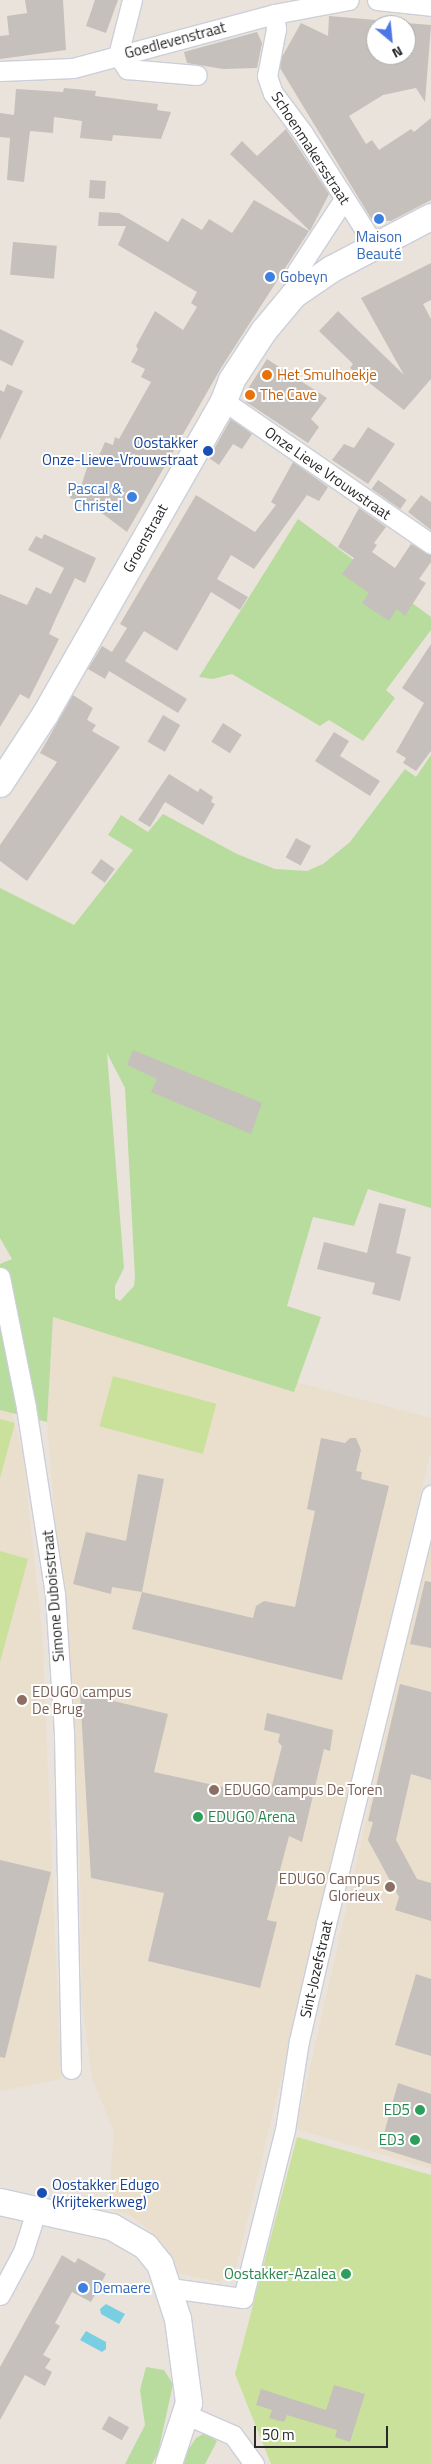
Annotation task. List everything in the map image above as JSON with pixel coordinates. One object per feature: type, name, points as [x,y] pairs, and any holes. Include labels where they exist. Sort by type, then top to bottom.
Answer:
[{"type":"street","points":[[132,0],[118,55],[127,69],[197,75]]},
{"type":"street","name":"Goedlevenstraat","points":[[0,71],[73,68],[274,14],[349,0]]},
{"type":"street","points":[[382,0],[431,6]]},
{"type":"street","name":"Schoenmakersstraat","points":[[274,14],[276,29],[267,76],[273,93],[376,246]]},
{"type":"street","name":"Groenstraat","points":[[294,295],[298,272],[344,199]]},
{"type":"street","name":"Groenstraat","points":[[0,784],[46,715],[224,401],[232,380],[264,331],[294,295],[332,269],[431,217]]},
{"type":"street","name":"Onze Lieve Vrouwstraat","points":[[224,401],[431,544]]},
{"type":"street","name":"Simone Duboisstraat","points":[[0,1276],[28,1416],[55,1594],[64,1734],[71,2069]]},
{"type":"street","name":"Sint-Jozefstraat","points":[[170,2288],[243,2298],[285,2130],[299,2041],[326,1924],[431,1495]]},
{"type":"street","points":[[0,2202],[37,2208],[92,2222],[131,2235],[146,2247],[160,2264],[170,2288],[189,2388],[187,2415],[168,2464]]},
{"type":"street","points":[[0,2295],[24,2252],[37,2208]]},
{"type":"street","points":[[187,2415],[233,2435],[254,2464]]},
{"type":"shaded area","name":"EDUGO campus De Toren","points":[[53,1317],[431,1418],[431,1450],[239,2255],[235,2271],[219,2282],[178,2273],[173,2257],[156,2236],[130,2215],[108,2209],[114,2132],[92,2078],[81,1996],[80,1822],[47,1422]]},
{"type":"shaded area","name":"EDUGO campus De Brug","points":[[0,1410],[12,1413],[23,1455],[42,1633],[61,2079],[0,2091]]},
{"type":"shaded area","name":"EDUGO Campus Glorieux","points":[[431,1535],[431,2169],[296,2129]]},
{"type":"green space","points":[[298,519],[431,617],[431,630],[386,690],[395,698],[363,741],[329,720],[320,726],[232,674],[213,679],[199,677]]},
{"type":"green space","points":[[431,755],[431,1208],[368,1189],[354,1226],[313,1217],[287,1306],[321,1317],[294,1392],[53,1317],[47,1422],[0,1410],[0,1264],[12,1259],[0,1238],[0,888],[74,925],[133,850],[108,835],[121,815],[148,832],[163,814],[237,854],[275,869],[307,871],[323,864],[350,842],[405,769],[416,777]],"holes":[[[107,1053],[125,1088],[135,1277],[134,1286],[120,1301],[115,1298],[115,1286],[124,1268]]]},
{"type":"green space","points":[[113,1376],[216,1404],[203,1454],[100,1426]]},
{"type":"green space","points":[[0,1419],[15,1423],[0,1478]]},
{"type":"green space","points":[[0,1551],[28,1559],[0,1662]]},
{"type":"green space","name":"Oostakker-Azalea","points":[[297,2137],[431,2175],[431,2464],[271,2464],[235,2374]]},
{"type":"green space","points":[[146,2367],[164,2370],[173,2384],[158,2453],[152,2464],[125,2464],[145,2425],[140,2390]]},
{"type":"green space","points":[[205,2433],[217,2441],[205,2464],[179,2464],[196,2438]]},
{"type":"water","points":[[106,2304],[125,2314],[119,2324],[101,2314],[100,2309]]},
{"type":"water","points":[[86,2331],[106,2342],[106,2349],[102,2352],[80,2340]]},
{"type":"building","points":[[25,0],[63,0],[66,50],[0,59],[0,36],[9,35],[7,16],[27,13]]},
{"type":"building","points":[[95,0],[118,0],[106,33],[86,26]]},
{"type":"building","points":[[329,16],[366,19],[366,65],[416,65],[416,24],[431,25],[425,102],[416,88],[383,95],[349,116],[366,144],[372,140],[379,150],[411,129],[414,132],[431,118],[431,200],[391,221],[372,220],[280,68],[282,57],[301,23],[328,36]]},
{"type":"building","points":[[257,32],[262,43],[257,68],[223,69],[187,63],[184,52]]},
{"type":"building","points":[[64,88],[96,91],[95,96],[158,104],[157,110],[171,112],[161,139],[113,135],[112,141],[80,138],[82,121],[54,117],[53,133],[30,131],[24,182],[7,180],[10,138],[0,137],[0,113],[14,115],[16,89],[63,92]]},
{"type":"building","points":[[286,129],[329,194],[310,231],[230,154],[242,141],[257,156]]},
{"type":"building","points":[[90,180],[106,181],[105,199],[89,198]]},
{"type":"building","points":[[254,200],[309,231],[221,368],[127,532],[91,505],[70,498],[74,484],[81,486],[88,465],[94,467],[105,442],[113,445],[115,437],[119,439],[151,382],[141,377],[145,369],[131,362],[138,349],[136,346],[155,311],[183,330],[197,307],[191,303],[197,292],[118,245],[126,226],[98,226],[99,212],[119,213],[168,242],[182,218],[202,230],[209,219],[232,233]]},
{"type":"building","points":[[13,242],[57,246],[54,279],[10,275]]},
{"type":"building","points":[[431,263],[431,300],[423,304],[431,319],[431,379],[404,410],[350,368],[353,364],[319,331],[338,311],[404,375],[361,298]]},
{"type":"building","points":[[0,329],[24,341],[12,366],[0,360]]},
{"type":"building","points":[[267,359],[327,398],[311,419],[319,427],[308,443],[246,402],[244,395]]},
{"type":"building","points":[[7,384],[23,391],[0,440],[0,390],[4,392]]},
{"type":"building","points":[[231,419],[252,434],[242,449],[233,444],[219,465],[209,458]]},
{"type":"building","points":[[368,427],[395,444],[368,484],[332,460],[344,444],[354,448]]},
{"type":"building","points":[[293,462],[328,487],[319,501],[307,495],[254,569],[231,555],[217,579],[248,597],[240,610],[211,592],[177,651],[144,631],[125,661],[187,699],[178,713],[109,671],[105,679],[88,669],[102,646],[112,652],[127,628],[120,624],[196,495],[255,532],[276,505],[271,502]]},
{"type":"building","points":[[378,480],[407,500],[400,509],[372,489]]},
{"type":"building","points":[[421,495],[431,502],[431,530],[408,512]]},
{"type":"building","points":[[359,508],[386,527],[374,543],[377,545],[372,552],[395,568],[411,544],[431,555],[431,562],[419,579],[426,583],[405,616],[397,609],[389,621],[362,603],[369,593],[342,574],[354,558],[338,547]]},
{"type":"building","points":[[44,534],[96,558],[85,583],[75,578],[49,634],[59,639],[29,699],[20,694],[0,727],[0,594],[27,605],[36,587],[51,594],[64,568],[28,550],[36,536],[42,539]]},
{"type":"building","points":[[431,644],[431,751],[416,771],[403,763],[406,758],[396,752],[424,703],[402,688]]},
{"type":"building","points":[[73,695],[93,708],[87,720],[96,725],[92,731],[120,747],[27,881],[0,861],[0,845],[57,762],[40,753]]},
{"type":"building","points":[[163,715],[180,725],[165,752],[147,742]]},
{"type":"building","points":[[223,723],[242,735],[230,753],[211,742]]},
{"type":"building","points":[[334,732],[349,741],[340,756],[380,781],[370,796],[315,761]]},
{"type":"building","points":[[169,774],[198,792],[200,788],[213,797],[211,802],[215,804],[203,825],[165,802],[150,827],[138,820]]},
{"type":"building","points":[[296,838],[311,846],[301,865],[286,857]]},
{"type":"building","points":[[101,859],[115,869],[105,883],[91,873]]},
{"type":"building","points":[[133,1050],[262,1103],[251,1134],[151,1092],[157,1079],[127,1065]]},
{"type":"building","points":[[379,1203],[406,1209],[396,1253],[411,1257],[400,1301],[372,1294],[375,1283],[317,1269],[324,1242],[367,1253]]},
{"type":"building","points":[[321,1438],[345,1443],[350,1438],[356,1438],[361,1450],[356,1471],[362,1472],[361,1479],[389,1486],[342,1680],[132,1629],[142,1592],[253,1618],[256,1606],[264,1601],[295,1607],[315,1511],[307,1509]]},
{"type":"building","points":[[138,1474],[164,1479],[142,1592],[112,1587],[111,1594],[73,1584],[86,1532],[126,1541]]},
{"type":"building","points":[[425,1581],[431,1582],[431,1648],[410,1644]]},
{"type":"building","points":[[400,1684],[431,1692],[431,1780],[411,1774],[396,1840],[417,1879],[431,1883],[431,1921],[395,1910],[399,1897],[368,1840],[373,1822],[368,1821]]},
{"type":"building","name":"EDUGO Arena","points":[[80,1693],[168,1714],[154,1772],[269,1797],[282,1746],[278,1742],[280,1734],[264,1730],[267,1713],[333,1730],[330,1751],[324,1749],[302,1842],[289,1836],[267,1920],[277,1922],[260,1988],[148,1961],[164,1893],[91,1878]]},
{"type":"building","points":[[0,1860],[51,1872],[5,2058],[0,2057]]},
{"type":"building","points":[[416,1974],[431,1979],[431,2056],[395,2045]]},
{"type":"building","points":[[398,2083],[431,2094],[431,2164],[380,2148]]},
{"type":"building","points":[[62,2255],[75,2263],[78,2258],[106,2274],[91,2302],[72,2292],[55,2323],[60,2326],[43,2355],[51,2359],[45,2368],[52,2372],[45,2386],[25,2375],[0,2420],[0,2367]]},
{"type":"building","points":[[334,2385],[365,2394],[350,2442],[335,2437],[337,2430],[287,2415],[284,2422],[269,2418],[272,2410],[256,2405],[261,2389],[326,2410]]},
{"type":"building","points":[[109,2416],[129,2427],[122,2440],[102,2429]]},
{"type":"place","name":"Maison Beauté","points":[[379,219]]},
{"type":"place","name":"Gobeyn","points":[[270,277]]},
{"type":"place","name":"Het Smulhoekje","points":[[267,375]]},
{"type":"place","name":"The Cave","points":[[250,395]]},
{"type":"place","name":"Oostakker Onze-Lieve-Vrouwstraat","points":[[208,451]]},
{"type":"place","name":"Pascal & Christel","points":[[132,497]]},
{"type":"place","name":"EDUGO campus De Brug","points":[[22,1700]]},
{"type":"place","name":"EDUGO campus De Toren","points":[[214,1790]]},
{"type":"place","name":"EDUGO Arena","points":[[198,1817]]},
{"type":"place","name":"EDUGO Campus Glorieux","points":[[390,1887]]},
{"type":"place","name":"ED5","points":[[420,2110]]},
{"type":"place","name":"ED3","points":[[415,2140]]},
{"type":"place","name":"Oostakker Edugo (Krijtekerkweg)","points":[[42,2193]]},
{"type":"place","name":"Oostakker-Azalea","points":[[346,2274]]},
{"type":"place","name":"Demaere","points":[[83,2288]]}]
